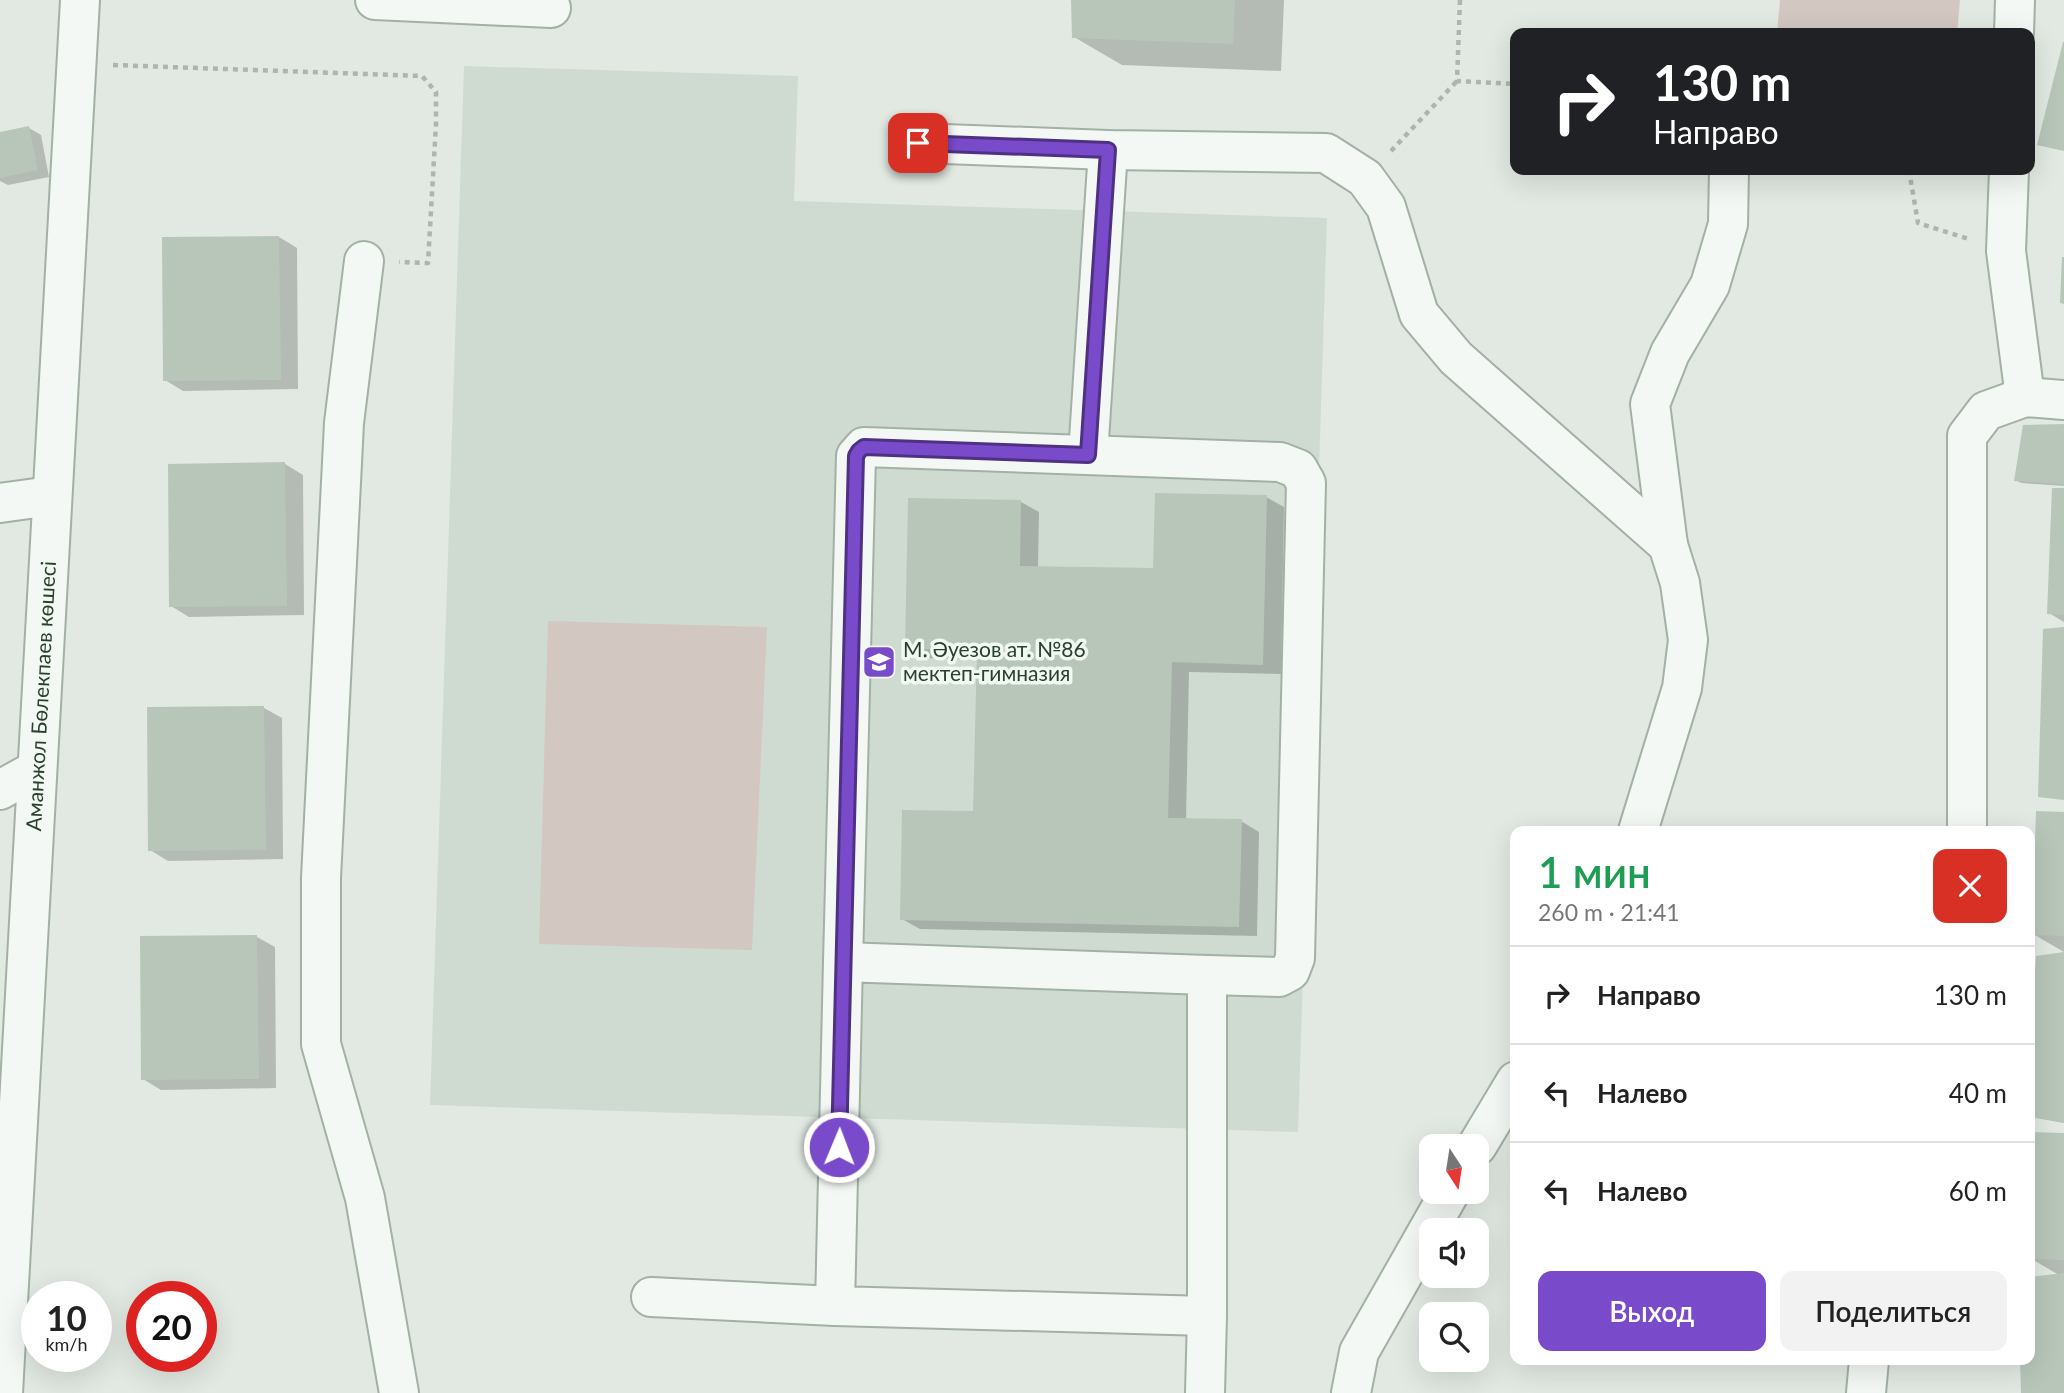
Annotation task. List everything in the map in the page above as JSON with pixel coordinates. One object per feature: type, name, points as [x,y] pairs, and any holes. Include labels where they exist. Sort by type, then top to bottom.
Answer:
[{"type":"street","name":"Аманжол Бөлекпаев көшесі","points":[[3,1393],[80,0]]},
{"type":"street","points":[[375,0],[551,8]]},
{"type":"street","points":[[2014,28],[2015,0]]},
{"type":"street","points":[[918,143],[1108,150],[1326,153],[1365,178],[1387,207],[1419,314],[1456,358],[1668,545]]},
{"type":"street","points":[[1088,455],[1108,150]]},
{"type":"street","points":[[1640,826],[1682,688],[1688,640],[1680,583],[1668,545],[1650,404],[1670,353],[1710,285],[1728,224],[1729,175]]},
{"type":"street","points":[[2009,175],[2006,251],[2025,397]]},
{"type":"street","points":[[363,261],[344,422],[321,878],[321,1044],[365,1198],[399,1393]]},
{"type":"street","points":[[1967,826],[1967,436],[1986,411],[2025,397],[2064,400]]},
{"type":"street","points":[[835,1306],[843,962],[856,456],[864,447],[1280,462],[1298,468],[1306,483],[1295,958],[1290,971],[1279,977],[843,962]]},
{"type":"street","points":[[0,503],[51,496]]},
{"type":"street","points":[[0,790],[36,770]]},
{"type":"street","points":[[1205,1393],[1207,975]]},
{"type":"street","points":[[1484,1134],[1510,1091]]},
{"type":"street","points":[[1351,1393],[1359,1352],[1443,1204]]},
{"type":"street","points":[[651,1297],[835,1306],[1207,1315]]},
{"type":"street","points":[[1866,1393],[1869,1365]]},
{"type":"path","points":[[1365,178],[1457,81],[1460,0]]},
{"type":"path","points":[[77,64],[422,76],[436,92],[428,263],[363,261]]},
{"type":"path","points":[[1457,81],[1510,84]]},
{"type":"path","points":[[1910,175],[1918,223],[2006,251]]},
{"type":"shaded area","points":[[1780,0],[1960,0],[1957,28],[1777,28]]},
{"type":"shaded area","name":"М. Әуезов ат. №86 мектеп-гимназия","points":[[464,66],[798,76],[794,201],[1327,218],[1298,1132],[430,1105]]},
{"type":"shaded area","points":[[548,621],[767,627],[752,950],[539,944]]},
{"type":"building","points":[[1071,0],[1235,0],[1233,44],[1072,38]]},
{"type":"building","points":[[2064,42],[2064,151],[2037,145]]},
{"type":"building","points":[[29,126],[38,170],[0,178],[0,132]]},
{"type":"building","points":[[279,236],[281,380],[163,381],[162,237]]},
{"type":"building","points":[[2064,257],[2064,304],[2060,303]]},
{"type":"building","points":[[2064,424],[2064,484],[2014,481],[2023,425]]},
{"type":"building","points":[[285,462],[287,606],[169,607],[168,464]]},
{"type":"building","points":[[2052,488],[2064,488],[2064,615],[2047,614]]},
{"type":"building","points":[[1155,493],[1267,495],[1263,665],[1172,662],[1168,818],[1242,819],[1239,927],[900,920],[902,810],[973,811],[977,650],[905,649],[908,498],[1021,500],[1020,566],[1153,568]]},
{"type":"building","points":[[2064,627],[2064,800],[2038,797],[2043,629]]},
{"type":"building","points":[[264,706],[266,850],[148,851],[147,707]]},
{"type":"building","points":[[2036,811],[2064,812],[2064,936],[2035,935]]},
{"type":"building","points":[[257,935],[259,1079],[141,1080],[140,936]]},
{"type":"building","points":[[2064,952],[2064,1122],[2035,1118],[2036,956]]},
{"type":"building","points":[[2035,1132],[2064,1133],[2064,1260],[2035,1259]]},
{"type":"building","points":[[2064,1273],[2064,1393],[2021,1393],[2020,1365],[2035,1365],[2035,1276]]},
{"type":"place","name":"М. Әуезов ат. №86 мектеп-гимназия","points":[[879,662]]},
{"type":"route","points":[[839,1147],[856,456],[864,447],[1088,455],[1108,150],[918,143]]}]
